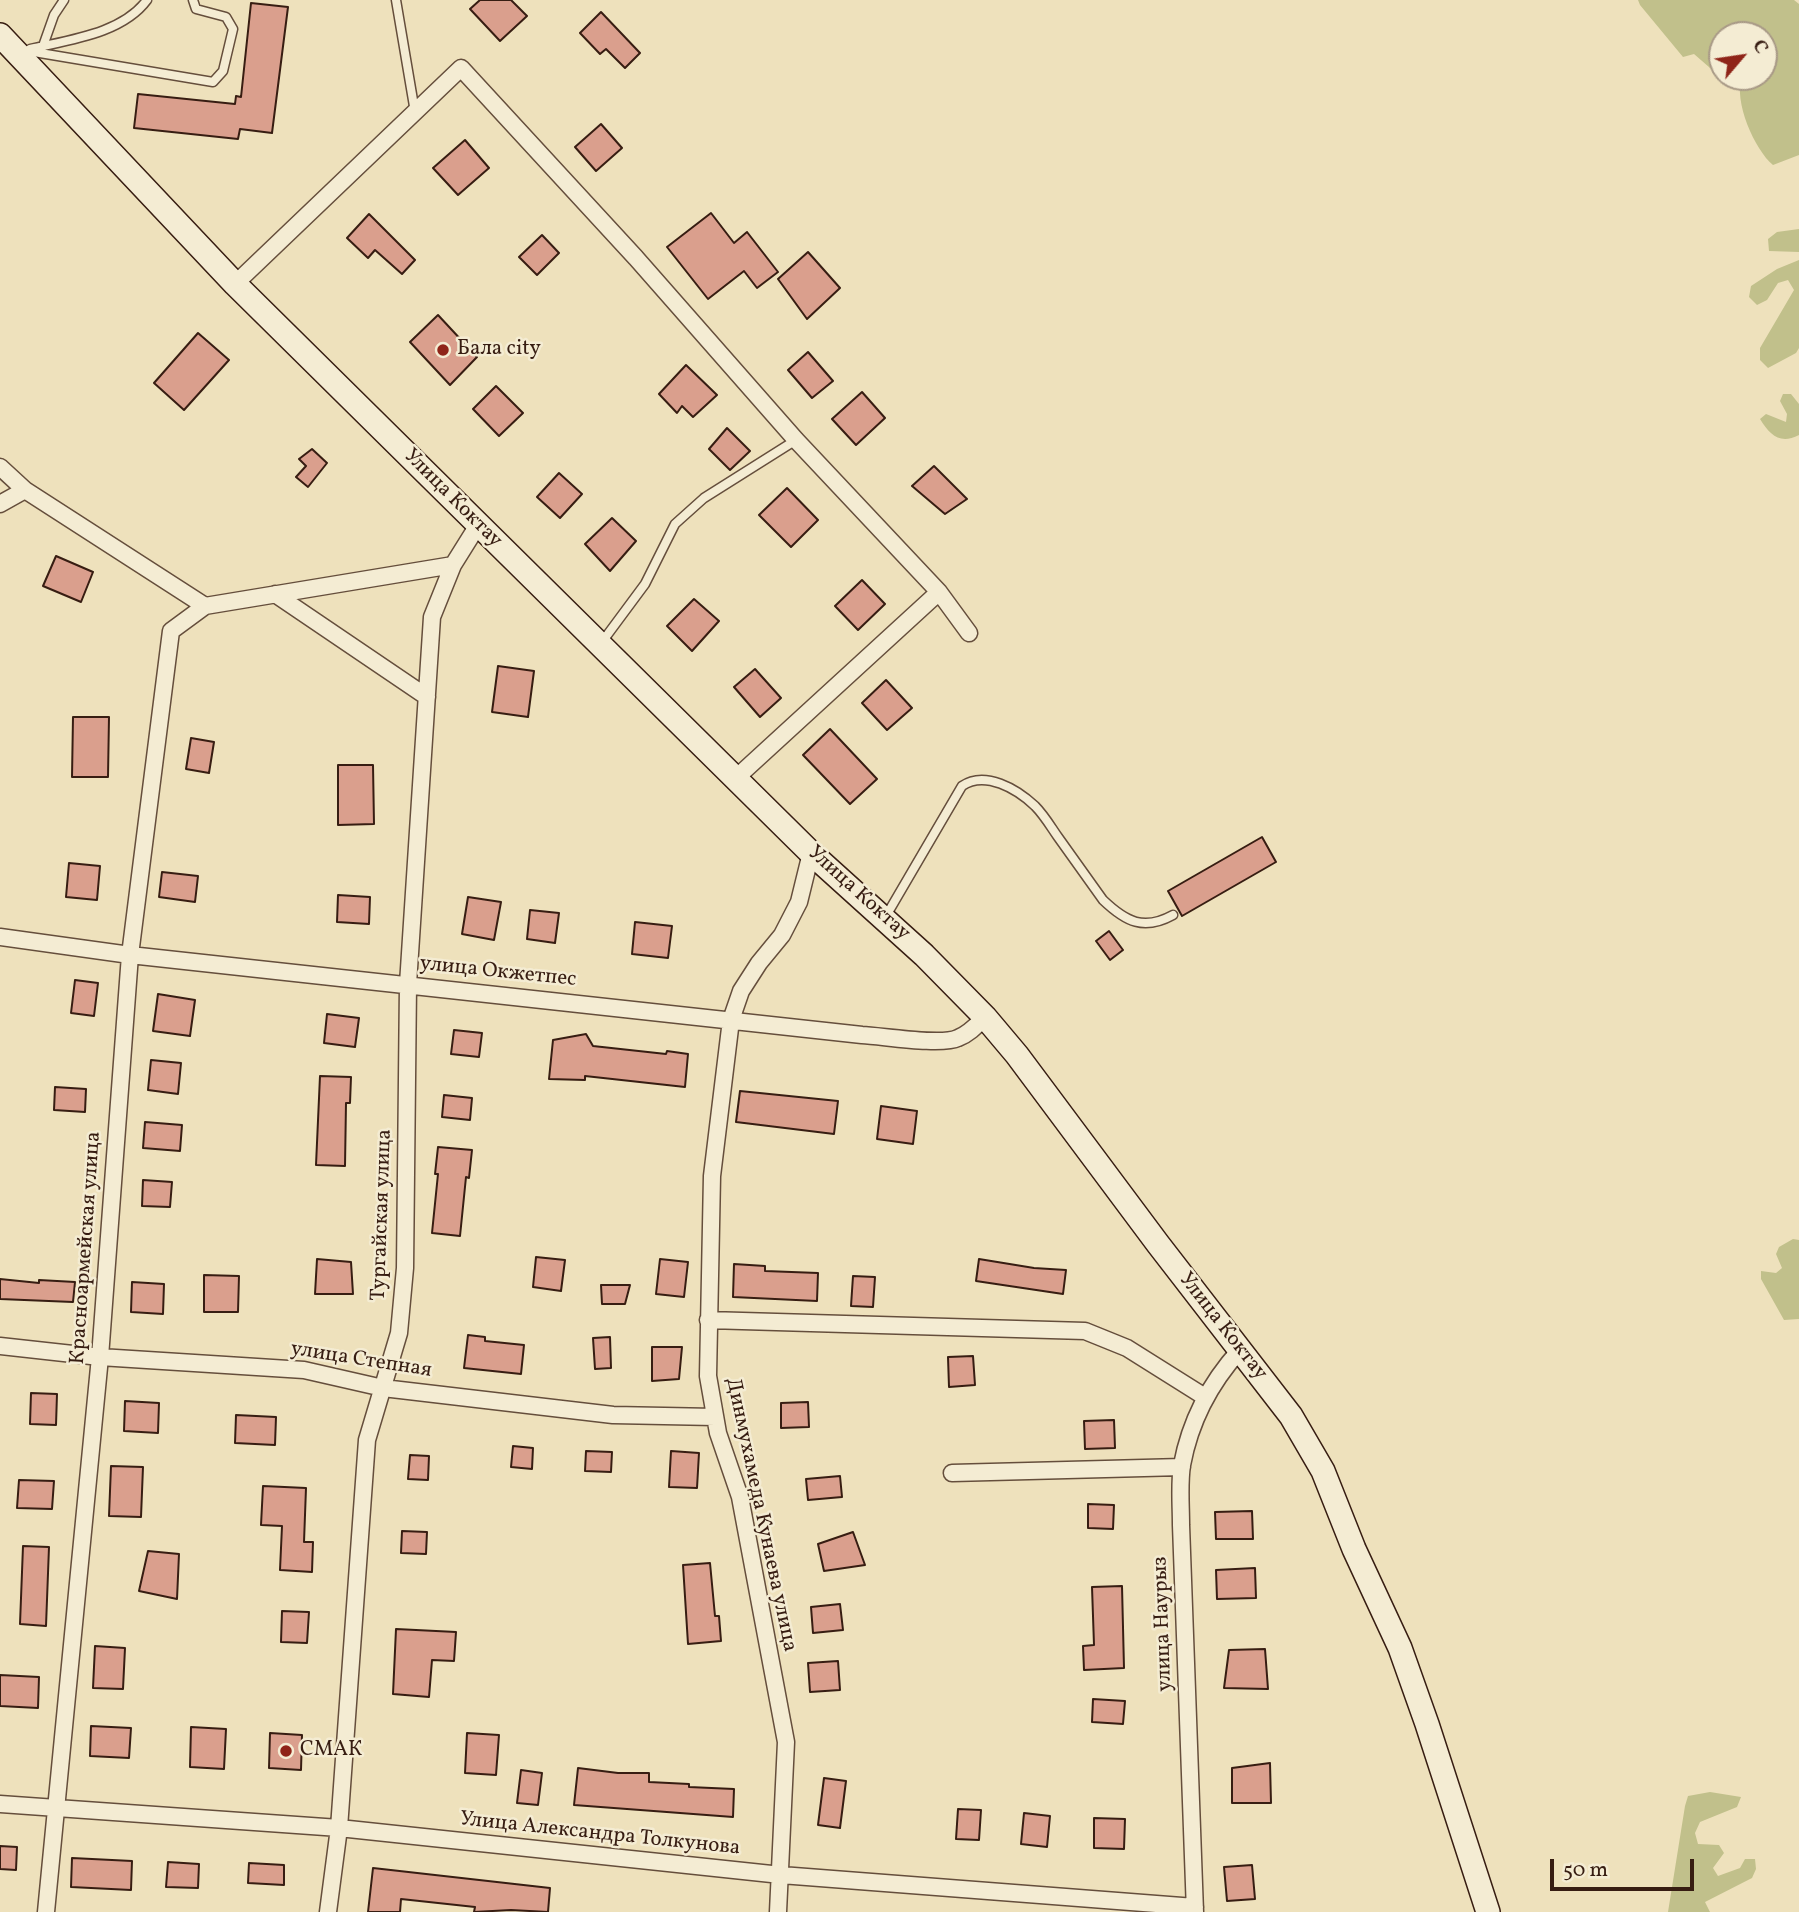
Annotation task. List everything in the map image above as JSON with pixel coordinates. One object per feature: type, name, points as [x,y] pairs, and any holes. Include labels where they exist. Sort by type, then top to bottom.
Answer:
[{"type":"street","name":"Улица Коктау","points":[[13,44],[235,284],[811,853],[924,955],[985,1017],[1053,1101],[1158,1244],[1291,1416],[1323,1471],[1354,1549],[1400,1648],[1488,1912]]},
{"type":"street","points":[[235,284],[461,68],[636,258],[796,440],[939,592],[969,633]]},
{"type":"street","points":[[0,467],[26,490],[205,606],[453,565]]},
{"type":"street","points":[[0,504],[26,490]]},
{"type":"street","name":"Тургайская улица","points":[[328,1912],[340,1828],[367,1440],[399,1332],[405,1268],[408,984],[432,617],[453,565],[478,525]]},
{"type":"street","points":[[736,778],[939,592]]},
{"type":"street","points":[[275,594],[427,697]]},
{"type":"street","name":"Красноармейская улица","points":[[46,1912],[100,1357],[130,954],[171,631],[205,606]]},
{"type":"street","name":"Динмухамеда Кунаева улица","points":[[778,1912],[786,1742],[740,1497],[715,1417],[708,1376],[712,1176],[731,1020],[741,991],[782,935],[799,902],[811,853]]},
{"type":"street","name":"улица Окжетпес","points":[[0,937],[130,954],[933,1040],[956,1039],[973,1029],[985,1017]]},
{"type":"street","points":[[708,1320],[1085,1331],[1127,1348],[1205,1398]]},
{"type":"street","name":"улица Степная","points":[[0,1346],[100,1357],[304,1370],[383,1388],[613,1415],[715,1417]]},
{"type":"street","name":"улица Наурыз","points":[[1195,1909],[1181,1525],[1182,1467],[1205,1398],[1222,1370],[1240,1350]]},
{"type":"street","points":[[952,1474],[1182,1467]]},
{"type":"street","name":"Улица Александра Толкунова","points":[[0,1804],[340,1828],[781,1875],[1195,1909]]},
{"type":"lane","points":[[43,46],[54,15],[65,0]]},
{"type":"lane","points":[[13,44],[43,46],[90,34],[122,22],[147,0]]},
{"type":"lane","points":[[13,44],[213,82],[223,71],[233,29],[226,17],[196,9],[193,0]]},
{"type":"lane","points":[[396,0],[415,112]]},
{"type":"lane","points":[[600,645],[645,584],[675,524],[704,498],[796,440]]},
{"type":"lane","points":[[884,919],[962,786],[981,778],[1022,795],[1037,808],[1103,900],[1114,910],[1130,920],[1146,924],[1160,922],[1174,915]]},
{"type":"shaded area","points":[[1638,0],[1794,0],[1799,4],[1799,155],[1773,165],[1753,137],[1741,99],[1740,91],[1778,91],[1778,21],[1708,21],[1708,66],[1694,54],[1683,57]]},
{"type":"shaded area","points":[[1799,229],[1799,252],[1769,251],[1768,239],[1777,232]]},
{"type":"shaded area","points":[[1799,260],[1799,348],[1796,353],[1768,368],[1760,360],[1760,348],[1794,290],[1788,280],[1778,283],[1767,300],[1757,305],[1749,297],[1751,286],[1777,269]]},
{"type":"shaded area","points":[[1783,394],[1791,394],[1799,404],[1799,435],[1786,439],[1772,434],[1760,419],[1766,414],[1786,422],[1787,414],[1780,401]]},
{"type":"shaded area","points":[[1793,1239],[1799,1240],[1799,1319],[1784,1320],[1761,1279],[1761,1271],[1776,1273],[1782,1268],[1776,1254],[1779,1247]]},
{"type":"shaded area","points":[[1710,1792],[1741,1797],[1737,1807],[1700,1822],[1695,1833],[1698,1844],[1719,1845],[1724,1853],[1713,1868],[1718,1876],[1740,1868],[1745,1859],[1755,1859],[1756,1869],[1752,1878],[1705,1902],[1710,1912],[1668,1912],[1688,1796]]},
{"type":"building","points":[[480,0],[511,0],[527,16],[500,41],[470,9]]},
{"type":"building","points":[[251,3],[288,7],[272,133],[240,129],[238,139],[134,128],[138,94],[235,104],[236,96],[241,97]]},
{"type":"building","points":[[601,12],[640,53],[625,68],[606,49],[600,54],[580,33]]},
{"type":"building","points":[[601,124],[622,148],[596,171],[575,147]]},
{"type":"building","points":[[465,140],[489,168],[458,195],[433,168]]},
{"type":"building","points":[[711,213],[734,243],[747,232],[778,272],[757,288],[744,271],[708,299],[667,247]]},
{"type":"building","points":[[369,214],[415,260],[402,274],[375,250],[368,258],[347,238]]},
{"type":"building","points":[[542,235],[559,253],[537,275],[519,257]]},
{"type":"building","points":[[808,252],[840,288],[807,319],[778,279]]},
{"type":"building","name":"Бала city","points":[[438,315],[477,357],[450,385],[410,342]]},
{"type":"building","points":[[198,333],[229,360],[184,410],[154,383]]},
{"type":"building","points":[[808,352],[833,381],[812,398],[788,370]]},
{"type":"building","points":[[686,365],[717,395],[693,417],[682,406],[677,413],[659,394]]},
{"type":"building","points":[[496,386],[523,413],[499,436],[473,409]]},
{"type":"building","points":[[862,392],[885,418],[856,445],[832,419]]},
{"type":"building","points":[[727,428],[750,451],[730,470],[709,449]]},
{"type":"building","points":[[312,449],[327,463],[308,487],[296,477],[306,466],[299,459]]},
{"type":"building","points":[[934,466],[967,499],[945,514],[912,486]]},
{"type":"building","points":[[559,473],[582,494],[560,518],[537,497]]},
{"type":"building","points":[[787,488],[818,520],[791,547],[759,515]]},
{"type":"building","points":[[612,518],[636,541],[610,571],[585,544]]},
{"type":"building","points":[[56,556],[93,572],[81,602],[43,586]]},
{"type":"building","points":[[862,580],[885,604],[858,630],[835,606]]},
{"type":"building","points":[[694,599],[719,621],[692,651],[667,626]]},
{"type":"building","points":[[498,666],[534,671],[528,717],[492,712]]},
{"type":"building","points":[[755,669],[781,698],[760,717],[734,687]]},
{"type":"building","points":[[886,680],[912,708],[887,730],[862,703]]},
{"type":"building","points":[[73,717],[109,717],[108,777],[72,777]]},
{"type":"building","points":[[830,729],[877,779],[850,804],[803,755]]},
{"type":"building","points":[[191,738],[214,742],[209,773],[186,769]]},
{"type":"building","points":[[338,765],[373,765],[374,824],[338,825]]},
{"type":"building","points":[[1262,837],[1276,862],[1182,916],[1168,891]]},
{"type":"building","points":[[69,863],[100,866],[97,900],[66,897]]},
{"type":"building","points":[[162,872],[198,876],[195,902],[159,897]]},
{"type":"building","points":[[338,895],[370,897],[369,924],[337,922]]},
{"type":"building","points":[[468,897],[501,902],[494,940],[462,934]]},
{"type":"building","points":[[530,910],[559,913],[555,943],[527,939]]},
{"type":"building","points":[[635,922],[672,926],[668,958],[632,954]]},
{"type":"building","points":[[1109,931],[1123,950],[1110,960],[1096,941]]},
{"type":"building","points":[[75,980],[98,983],[94,1016],[71,1013]]},
{"type":"building","points":[[158,994],[195,1000],[190,1036],[153,1031]]},
{"type":"building","points":[[327,1014],[359,1018],[355,1047],[324,1043]]},
{"type":"building","points":[[454,1030],[482,1033],[479,1057],[451,1054]]},
{"type":"building","points":[[586,1034],[593,1046],[688,1054],[685,1087],[585,1076],[585,1080],[549,1079],[553,1040]]},
{"type":"building","points":[[151,1060],[181,1063],[178,1094],[148,1090]]},
{"type":"building","points":[[320,1076],[351,1077],[350,1103],[346,1103],[345,1166],[316,1165]]},
{"type":"building","points":[[55,1087],[86,1089],[85,1112],[54,1110]]},
{"type":"building","points":[[740,1091],[838,1101],[834,1134],[736,1122]]},
{"type":"building","points":[[444,1095],[472,1098],[470,1120],[442,1117]]},
{"type":"building","points":[[881,1106],[917,1111],[913,1144],[877,1139]]},
{"type":"building","points":[[145,1122],[182,1125],[180,1151],[143,1148]]},
{"type":"building","points":[[438,1147],[472,1150],[469,1178],[466,1177],[460,1236],[432,1233]]},
{"type":"building","points":[[143,1180],[172,1182],[170,1207],[142,1206]]},
{"type":"building","points":[[536,1257],[565,1260],[561,1291],[533,1287]]},
{"type":"building","points":[[317,1259],[351,1262],[353,1294],[315,1294]]},
{"type":"building","points":[[660,1259],[688,1262],[684,1297],[656,1294]]},
{"type":"building","points":[[979,1259],[1066,1270],[1063,1294],[976,1281]]},
{"type":"building","points":[[734,1264],[765,1266],[765,1271],[818,1273],[817,1301],[733,1297]]},
{"type":"building","points":[[204,1275],[239,1276],[238,1312],[204,1312]]},
{"type":"building","points":[[853,1276],[875,1277],[873,1307],[851,1306]]},
{"type":"building","points":[[0,1279],[39,1283],[39,1280],[75,1282],[73,1302],[0,1299]]},
{"type":"building","points":[[132,1282],[164,1284],[163,1314],[131,1312]]},
{"type":"building","points":[[601,1285],[630,1285],[625,1304],[602,1304]]},
{"type":"building","points":[[468,1335],[485,1337],[485,1341],[524,1345],[521,1374],[464,1368]]},
{"type":"building","points":[[610,1337],[611,1368],[595,1369],[593,1338]]},
{"type":"building","points":[[652,1347],[682,1347],[679,1379],[652,1381]]},
{"type":"building","points":[[973,1356],[975,1385],[949,1387],[948,1357]]},
{"type":"building","points":[[31,1393],[57,1394],[56,1425],[30,1424]]},
{"type":"building","points":[[125,1401],[159,1403],[158,1433],[124,1431]]},
{"type":"building","points":[[808,1402],[809,1427],[781,1428],[781,1403]]},
{"type":"building","points":[[236,1415],[276,1417],[275,1445],[235,1443]]},
{"type":"building","points":[[1114,1420],[1115,1448],[1085,1449],[1084,1421]]},
{"type":"building","points":[[513,1446],[533,1448],[532,1469],[511,1467]]},
{"type":"building","points":[[586,1451],[612,1452],[611,1472],[585,1471]]},
{"type":"building","points":[[671,1451],[699,1453],[697,1488],[669,1487]]},
{"type":"building","points":[[410,1455],[429,1456],[428,1480],[408,1479]]},
{"type":"building","points":[[111,1466],[143,1467],[141,1517],[109,1516]]},
{"type":"building","points":[[840,1476],[842,1497],[808,1500],[806,1479]]},
{"type":"building","points":[[19,1480],[54,1481],[52,1509],[17,1508]]},
{"type":"building","points":[[263,1486],[306,1488],[304,1542],[313,1542],[312,1572],[280,1570],[282,1526],[261,1525]]},
{"type":"building","points":[[1088,1504],[1114,1505],[1113,1529],[1088,1528]]},
{"type":"building","points":[[1252,1511],[1253,1539],[1216,1539],[1215,1512]]},
{"type":"building","points":[[402,1531],[427,1532],[426,1554],[401,1553]]},
{"type":"building","points":[[853,1532],[865,1565],[824,1571],[818,1544]]},
{"type":"building","points":[[23,1546],[49,1547],[46,1626],[20,1624]]},
{"type":"building","points":[[148,1551],[179,1554],[177,1599],[139,1591]]},
{"type":"building","points":[[710,1563],[715,1616],[719,1616],[721,1641],[688,1644],[683,1565]]},
{"type":"building","points":[[1255,1568],[1256,1598],[1217,1599],[1216,1570]]},
{"type":"building","points":[[1122,1586],[1124,1668],[1084,1670],[1083,1646],[1094,1645],[1092,1587]]},
{"type":"building","points":[[840,1604],[843,1630],[813,1633],[811,1607]]},
{"type":"building","points":[[282,1611],[309,1612],[307,1643],[281,1642]]},
{"type":"building","points":[[396,1629],[456,1632],[454,1661],[432,1660],[429,1697],[393,1694]]},
{"type":"building","points":[[95,1646],[125,1648],[123,1689],[93,1688]]},
{"type":"building","points":[[1265,1649],[1268,1689],[1224,1688],[1229,1650]]},
{"type":"building","points":[[838,1661],[840,1690],[810,1692],[808,1663]]},
{"type":"building","points":[[0,1675],[39,1677],[38,1708],[0,1706]]},
{"type":"building","points":[[1093,1699],[1125,1701],[1123,1724],[1092,1722]]},
{"type":"building","points":[[91,1726],[131,1728],[129,1758],[90,1756]]},
{"type":"building","points":[[191,1727],[226,1729],[224,1769],[190,1767]]},
{"type":"building","name":"СМАК","points":[[270,1733],[302,1735],[301,1770],[269,1768]]},
{"type":"building","points":[[467,1733],[499,1735],[496,1775],[465,1773]]},
{"type":"building","points":[[1270,1763],[1271,1803],[1232,1803],[1232,1768]]},
{"type":"building","points":[[578,1768],[618,1773],[649,1773],[649,1782],[734,1789],[733,1817],[574,1805]]},
{"type":"building","points":[[521,1770],[542,1773],[538,1805],[517,1803]]},
{"type":"building","points":[[824,1778],[846,1781],[840,1828],[818,1825]]},
{"type":"building","points":[[958,1809],[981,1810],[979,1840],[956,1839]]},
{"type":"building","points":[[1024,1813],[1050,1816],[1047,1847],[1021,1844]]},
{"type":"building","points":[[1094,1818],[1125,1819],[1124,1849],[1094,1848]]},
{"type":"building","points":[[0,1846],[17,1847],[16,1870],[0,1869]]},
{"type":"building","points":[[72,1858],[132,1861],[131,1890],[71,1887]]},
{"type":"building","points":[[168,1862],[199,1864],[198,1888],[166,1887]]},
{"type":"building","points":[[249,1863],[284,1865],[284,1885],[248,1883]]},
{"type":"building","points":[[1252,1865],[1255,1899],[1227,1901],[1224,1867]]},
{"type":"building","points":[[373,1868],[550,1888],[548,1912],[474,1912],[475,1907],[401,1899],[400,1912],[368,1912]]},
{"type":"place","name":"Бала city","points":[[443,350]]},
{"type":"place","name":"СМАК","points":[[286,1751]]}]
